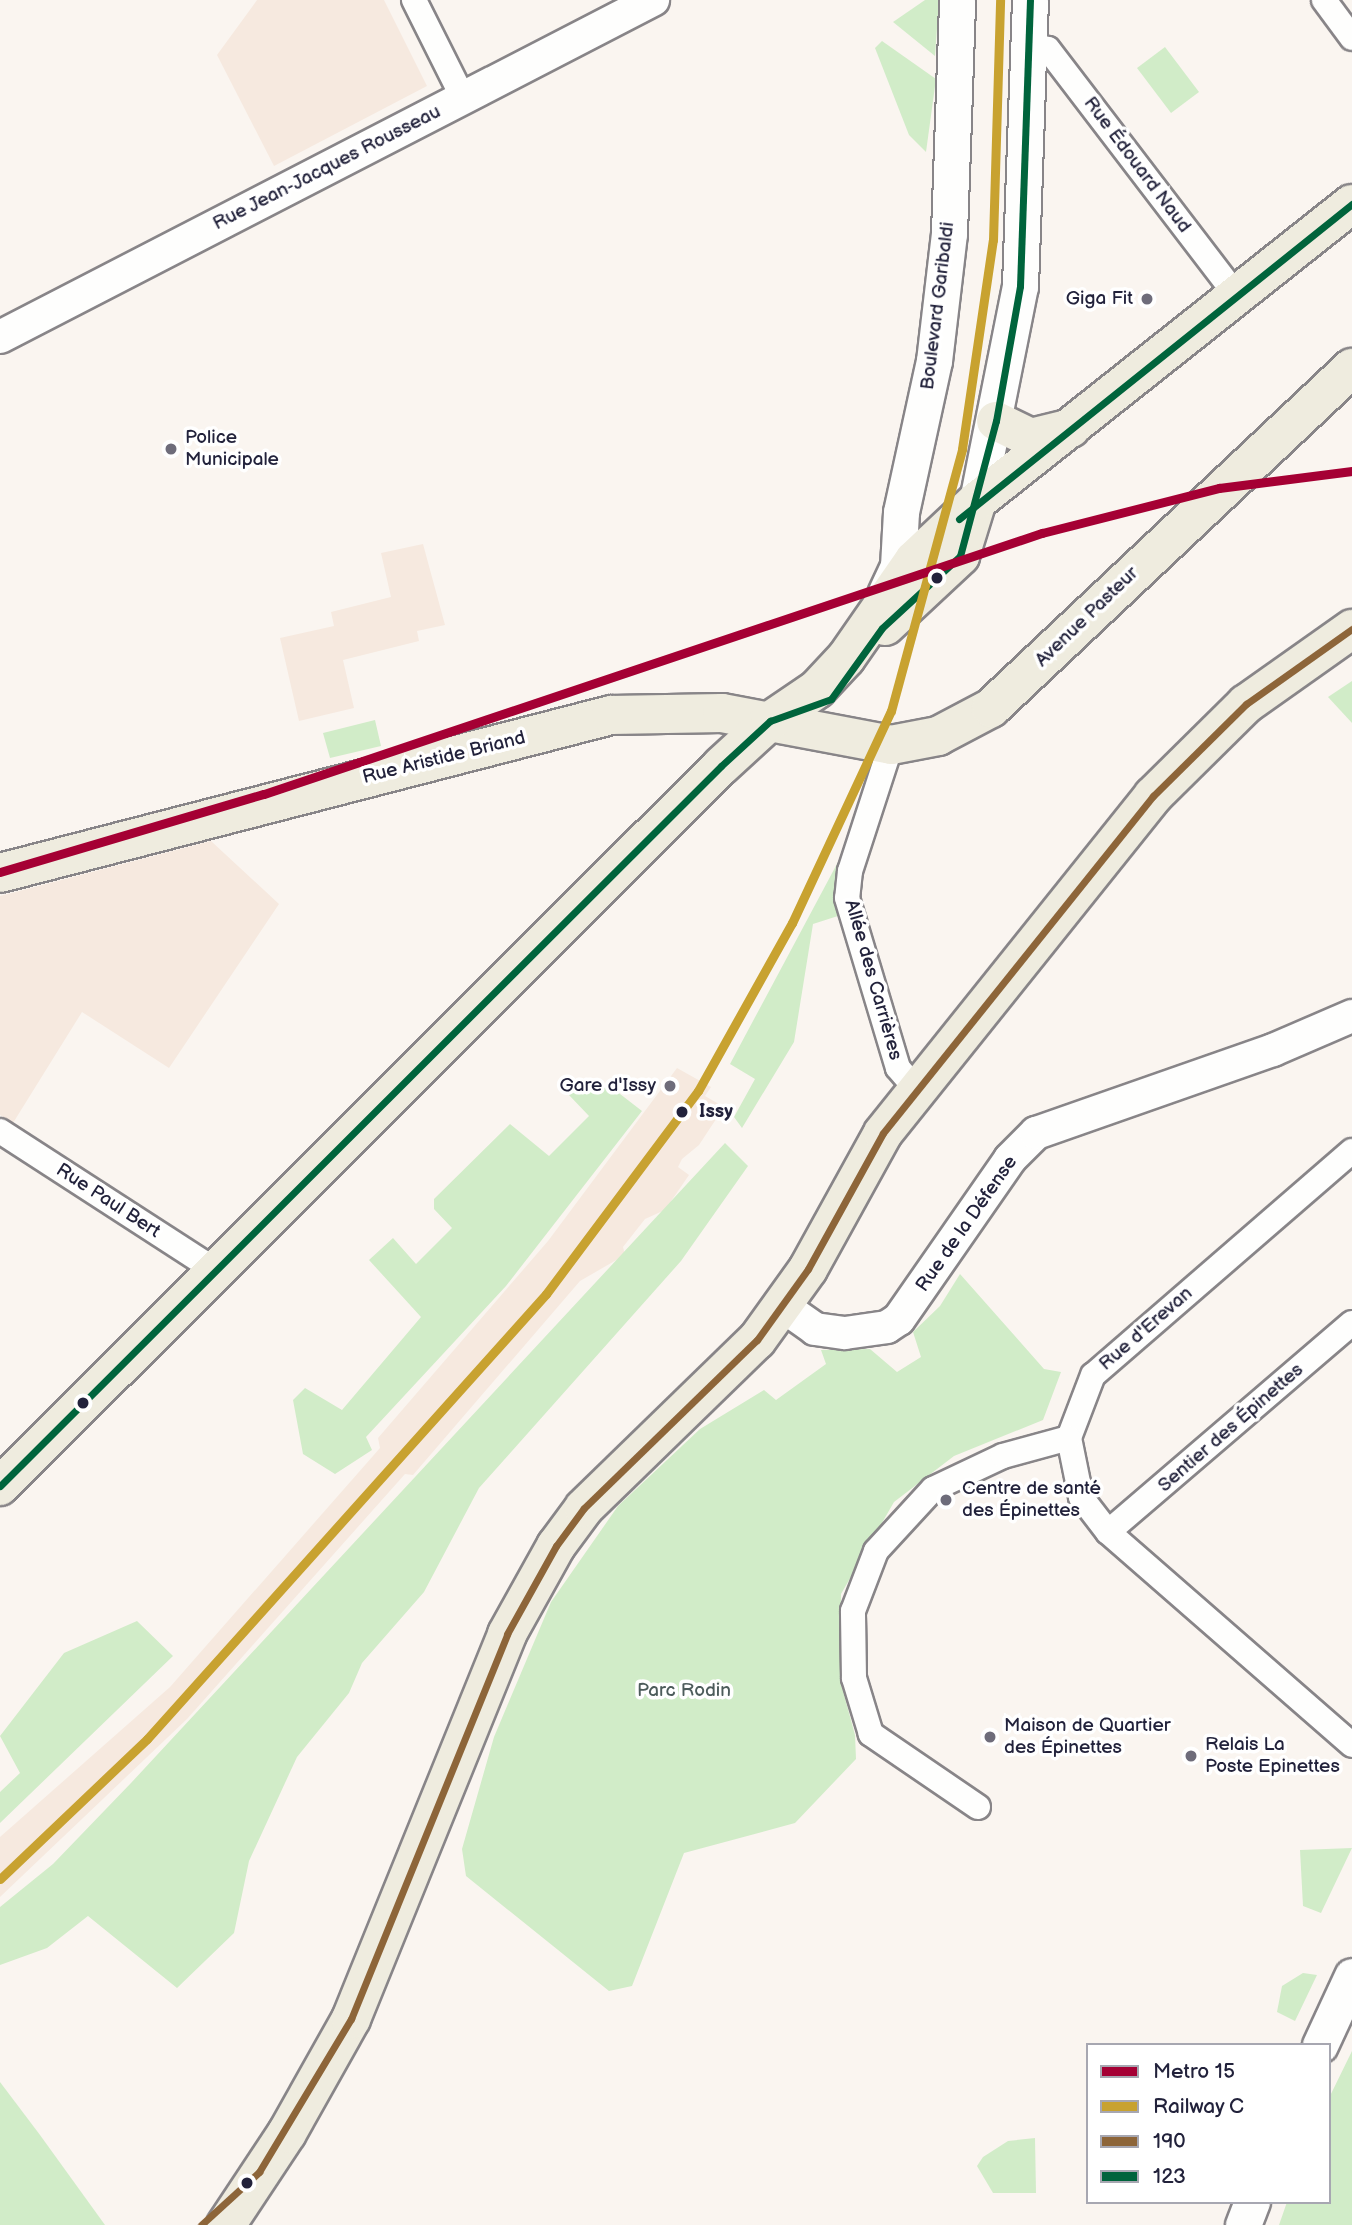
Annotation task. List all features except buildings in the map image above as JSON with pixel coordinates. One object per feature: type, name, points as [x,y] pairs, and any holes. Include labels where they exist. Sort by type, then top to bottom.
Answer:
[{"type":"main road","name":"Boulevard Garibaldi","points":[[880,605],[898,566],[901,512],[934,361],[949,233],[957,0]]},
{"type":"main road","points":[[826,731],[863,658],[882,628],[960,556],[977,501],[996,421],[1020,286],[1031,45],[1030,0]]},
{"type":"main road","points":[[0,1486],[770,720],[817,689],[846,658],[914,559],[977,501],[1077,427],[1236,295],[1352,204]]},
{"type":"main road","name":"Avenue Pasteur","points":[[770,720],[891,745],[938,736],[991,708],[1352,368]]},
{"type":"main road","points":[[996,421],[1031,438],[1077,427]]},
{"type":"main road","points":[[226,2225],[351,2020],[507,1634],[542,1570],[584,1508],[731,1371],[784,1307],[866,1159],[916,1089],[1182,764],[1246,704],[1352,629]]},
{"type":"main road","points":[[770,720],[831,699],[863,658]]},
{"type":"main road","name":"Rue Aristide Briand","points":[[0,873],[611,715],[722,713],[770,720]]},
{"type":"main road","points":[[1321,2043],[1352,1976]]},
{"type":"main road","points":[[201,2225],[259,2172]]},
{"type":"main road","points":[[1243,2225],[1251,2204]]},
{"type":"street","points":[[414,0],[463,98]]},
{"type":"street","name":"Rue Jean-Jacques Rousseau","points":[[0,337],[463,98],[620,8],[653,0]]},
{"type":"street","points":[[1324,0],[1352,38]]},
{"type":"street","name":"Rue Édouard Naud","points":[[1031,45],[1048,49],[1236,295]]},
{"type":"street","name":"Allée des Carrières","points":[[891,745],[850,871],[847,898],[898,1068],[916,1089]]},
{"type":"street","name":"Rue de la Défense","points":[[784,1307],[815,1329],[845,1333],[887,1327],[899,1319],[1010,1159],[1036,1133],[1273,1050],[1352,1016]]},
{"type":"street","name":"Rue Paul Bert","points":[[0,1131],[215,1270]]},
{"type":"street","name":"Rue d'Erevan","points":[[1069,1438],[1093,1375],[1352,1151]]},
{"type":"street","name":"Sentier des Épinettes","points":[[1108,1532],[1352,1323]]},
{"type":"street","points":[[978,1807],[871,1734],[854,1678],[853,1611],[876,1551],[933,1489],[1003,1456],[1069,1438],[1080,1497],[1108,1532],[1352,1745]]},
{"type":"shaded area","points":[[257,0],[384,0],[427,86],[274,166],[217,55]]},
{"type":"shaded area","points":[[423,544],[445,625],[417,631],[419,641],[343,660],[354,708],[299,721],[280,638],[334,626],[331,612],[391,597],[381,553]]},
{"type":"shaded area","points":[[211,841],[279,904],[169,1068],[82,1012],[13,1123],[0,1115],[0,896]]},
{"type":"shaded area","points":[[677,1068],[711,1087],[705,1096],[724,1107],[699,1145],[682,1159],[678,1167],[689,1175],[665,1210],[645,1219],[623,1247],[625,1255],[580,1281],[413,1475],[405,1474],[187,1719],[0,1897],[0,1837],[170,1687],[380,1448],[378,1438],[548,1241]]},
{"type":"green space","points":[[925,0],[939,0],[935,56],[893,22]]},
{"type":"green space","points":[[882,41],[936,79],[926,152],[909,135],[875,48]]},
{"type":"green space","points":[[1165,47],[1199,92],[1171,113],[1137,68]]},
{"type":"green space","points":[[1352,681],[1352,723],[1328,697]]},
{"type":"green space","points":[[375,720],[381,746],[330,758],[323,733]]},
{"type":"green space","points":[[838,862],[841,915],[813,924],[794,1042],[742,1128],[734,1117],[755,1079],[730,1064]]},
{"type":"green space","points":[[577,1085],[611,1087],[642,1111],[506,1286],[366,1437],[372,1450],[335,1474],[303,1454],[293,1400],[305,1388],[342,1410],[421,1317],[369,1260],[393,1238],[416,1264],[452,1228],[434,1209],[434,1199],[510,1124],[549,1156],[589,1116],[568,1094]]},
{"type":"green space","points":[[725,1143],[748,1166],[681,1261],[479,1488],[424,1592],[362,1663],[349,1693],[297,1757],[249,1861],[234,1933],[177,1988],[88,1916],[47,1948],[0,1965],[0,1907],[53,1864],[131,1783]]},
{"type":"green space","name":"Parc Rodin","points":[[960,1274],[1044,1369],[1061,1372],[1043,1420],[954,1456],[894,1502],[841,1594],[840,1680],[855,1735],[856,1759],[795,1823],[684,1853],[632,1986],[609,1991],[466,1876],[462,1849],[494,1737],[551,1602],[618,1506],[700,1429],[764,1390],[776,1400],[826,1364],[821,1350],[870,1349],[897,1372],[921,1357],[913,1332],[940,1306]]},
{"type":"green space","points":[[137,1621],[173,1656],[0,1823],[0,1792],[20,1773],[0,1736],[64,1653]]},
{"type":"green space","points":[[1352,1848],[1321,1913],[1303,1906],[1300,1850]]},
{"type":"green space","points":[[1303,1973],[1317,1975],[1295,2021],[1277,2012],[1282,1986]]},
{"type":"green space","points":[[1352,2051],[1352,2225],[1279,2225],[1286,2204],[1331,2204],[1331,2094]]},
{"type":"green space","points":[[0,2082],[40,2135],[105,2225],[0,2225]]},
{"type":"green space","points":[[1035,2138],[1036,2193],[993,2193],[977,2166],[983,2157],[1008,2141]]},
{"type":"metro line","name":"15","points":[[0,872],[264,794],[1042,533],[1219,488],[1352,471]]},
{"type":"rail line","name":"C","points":[[0,1879],[147,1739],[546,1294],[698,1091],[792,923],[891,711],[962,449],[993,240],[1000,0]]},
{"type":"transit line","name":"123","points":[[0,1486],[721,766],[770,721],[831,699],[882,628],[960,556],[996,421],[1020,286],[1030,0]]},
{"type":"transit line","name":"123","points":[[959,519],[1352,204]]},
{"type":"transit line","name":"190","points":[[201,2225],[259,2172],[351,2019],[507,1634],[556,1546],[584,1508],[757,1340],[808,1269],[883,1133],[1153,796],[1246,704],[1352,629]]},
{"type":"place","name":"Giga Fit","points":[[1147,299]]},
{"type":"place","name":"Police Municipale","points":[[171,449]]},
{"type":"place","name":"Gare d'Issy","points":[[670,1086]]},
{"type":"place","name":"Issy","points":[[682,1112]]},
{"type":"place","name":"Centre de santé des Épinettes","points":[[946,1500]]},
{"type":"place","name":"Maison de Quartier des Épinettes","points":[[990,1737]]},
{"type":"place","name":"Relais La Poste Epinettes","points":[[1191,1756]]}]
